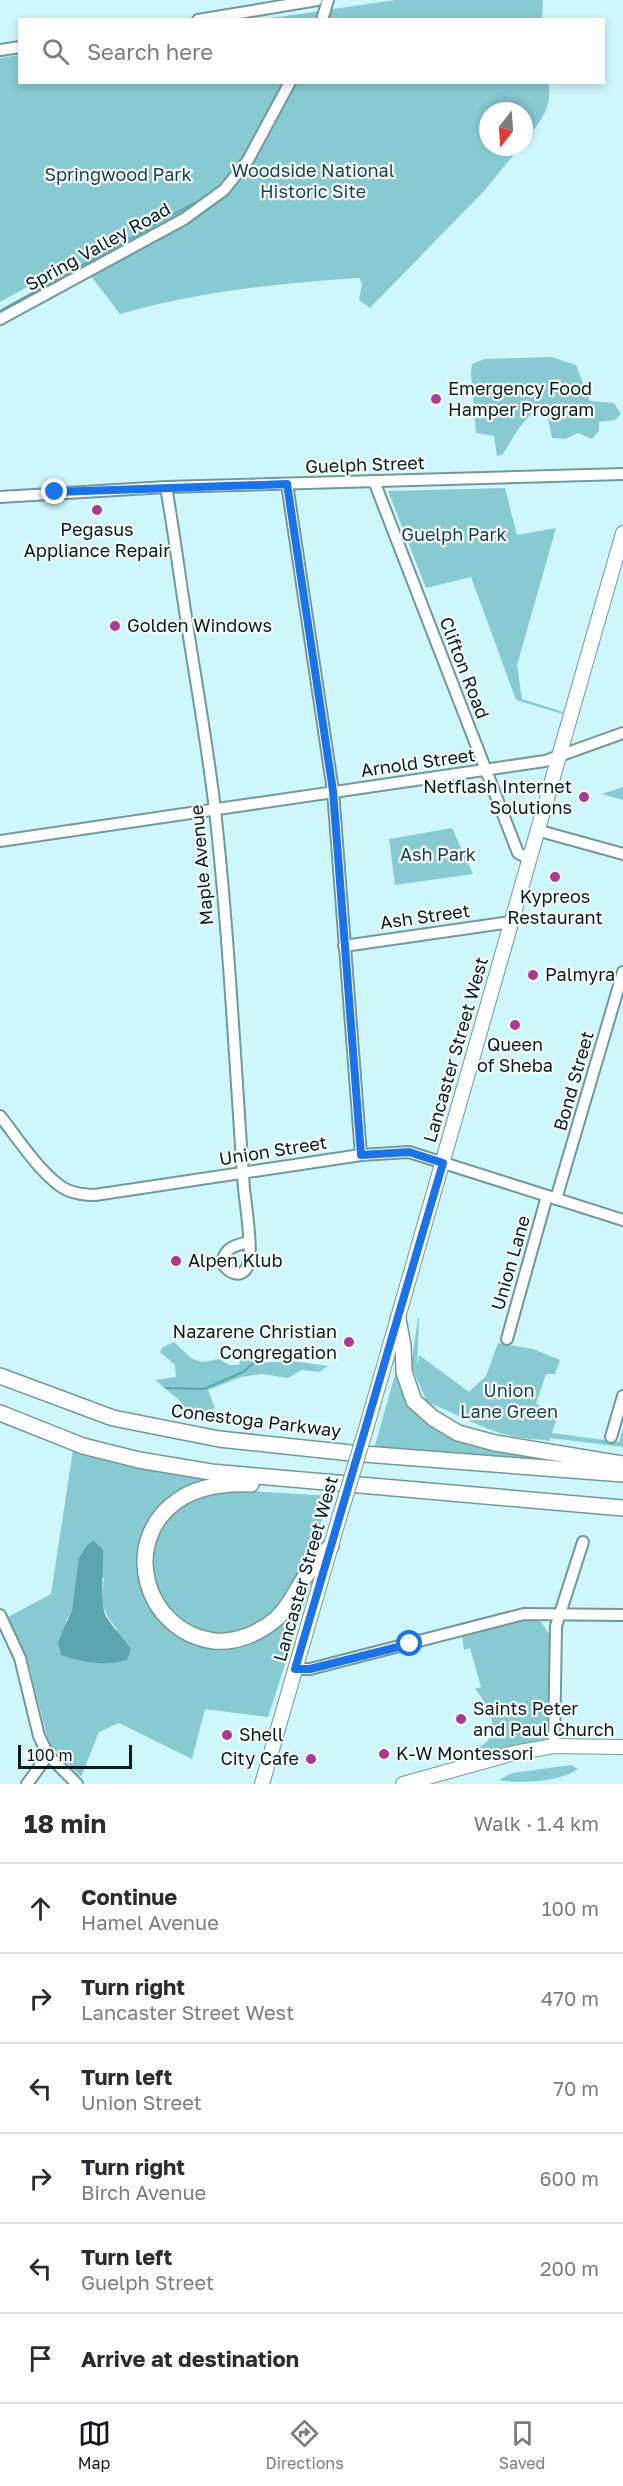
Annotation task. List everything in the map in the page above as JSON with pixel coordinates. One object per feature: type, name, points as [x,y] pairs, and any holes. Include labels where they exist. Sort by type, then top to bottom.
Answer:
[{"type":"highway","points":[[398,1319],[404,1346],[404,1372],[407,1382],[414,1401],[433,1418],[458,1433],[495,1443],[623,1464]]},
{"type":"highway","name":"Conestoga Parkway","points":[[0,1376],[54,1398],[113,1418],[219,1439],[351,1453],[623,1474]]},
{"type":"highway","points":[[0,1413],[83,1446],[138,1460],[211,1472],[623,1508]]},
{"type":"highway","points":[[331,1546],[307,1574],[278,1618],[247,1637],[234,1641],[202,1639],[175,1625],[157,1605],[145,1570],[146,1549],[160,1518],[178,1500],[214,1486],[238,1484],[434,1492]]},
{"type":"main road","name":"Lancaster Street West","points":[[262,1783],[511,922],[540,831],[623,533]]},
{"type":"main road","points":[[403,1784],[514,1753],[554,1746],[623,1747]]},
{"type":"street","points":[[210,18],[317,0]]},
{"type":"street","points":[[323,18],[328,0]]},
{"type":"street","points":[[0,50],[18,47]]},
{"type":"street","name":"Spring Valley Road","points":[[0,319],[184,219],[224,190],[248,160],[289,84]]},
{"type":"street","name":"Guelph Street","points":[[0,496],[166,487],[623,474]]},
{"type":"street","name":"Clifton Road","points":[[374,481],[518,853],[530,859]]},
{"type":"street","points":[[287,484],[333,791],[361,1155]]},
{"type":"street","name":"Maple Avenue","points":[[166,487],[214,809],[249,1242]]},
{"type":"street","name":"Arnold Street","points":[[0,841],[545,761],[623,733]]},
{"type":"street","points":[[540,831],[623,854]]},
{"type":"street","name":"Ash Street","points":[[344,946],[511,922]]},
{"type":"street","name":"Bond Street","points":[[552,1198],[623,972]]},
{"type":"street","name":"Union Street","points":[[0,1116],[48,1175],[65,1189],[80,1194],[95,1196],[361,1155],[409,1152],[623,1220]]},
{"type":"street","name":"Union Lane","points":[[507,1339],[552,1198]]},
{"type":"street","points":[[611,1437],[623,1396]]},
{"type":"street","points":[[554,1746],[556,1626],[583,1542]]},
{"type":"street","points":[[295,1669],[310,1669],[524,1614],[623,1615]]},
{"type":"street","points":[[0,1616],[20,1658],[39,1736],[48,1755],[77,1784]]},
{"type":"street","points":[[27,1784],[48,1755]]},
{"type":"green space","points":[[395,0],[543,0],[542,18],[272,18]]},
{"type":"green space","points":[[18,55],[18,84],[548,84],[547,107],[533,131],[533,102],[479,102],[479,156],[513,156],[484,191],[370,308],[359,300],[362,284],[359,278],[208,294],[120,314],[78,259],[0,302],[0,58]]},
{"type":"green space","points":[[552,357],[576,365],[590,401],[614,403],[621,414],[615,420],[599,422],[599,431],[592,439],[578,433],[565,439],[552,438],[548,418],[538,406],[518,429],[503,454],[497,456],[494,436],[476,433],[472,364],[484,359]]},
{"type":"green space","name":"Guelph Park","points":[[505,488],[517,535],[556,528],[517,665],[522,699],[563,712],[563,714],[516,700],[471,577],[426,588],[388,491]]},
{"type":"green space","points":[[623,787],[623,800],[602,794]]},
{"type":"green space","name":"Ash Park","points":[[452,828],[473,874],[395,885],[389,839]]},
{"type":"green space","name":"Union Lane Green","points":[[418,1318],[417,1366],[419,1355],[469,1392],[486,1376],[498,1343],[533,1349],[560,1360],[555,1374],[546,1374],[536,1404],[559,1411],[552,1433],[619,1442],[623,1429],[623,1447],[550,1438],[549,1441],[511,1436],[479,1425],[427,1402],[411,1366]]},
{"type":"green space","points":[[174,1342],[192,1359],[203,1362],[219,1359],[230,1365],[239,1365],[243,1350],[252,1348],[258,1363],[291,1361],[328,1366],[319,1372],[302,1370],[288,1378],[262,1374],[241,1377],[208,1390],[215,1408],[203,1414],[187,1410],[178,1399],[155,1380],[176,1377],[175,1365],[160,1352],[163,1347]]},
{"type":"green space","points":[[397,1368],[430,1424],[580,1461],[580,1466],[374,1449]]},
{"type":"green space","points":[[73,1450],[210,1479],[208,1483],[173,1496],[140,1551],[139,1575],[148,1601],[163,1624],[196,1643],[231,1648],[261,1638],[284,1619],[301,1594],[307,1596],[268,1717],[205,1709],[192,1759],[119,1723],[99,1732],[81,1777],[49,1744],[28,1661],[8,1617],[51,1594]],"holes":[[[104,1578],[105,1612],[118,1630],[66,1621],[72,1610],[76,1589]]]},
{"type":"green space","points":[[235,1490],[330,1496],[307,1561],[291,1593],[281,1606],[270,1617],[245,1631],[219,1634],[196,1628],[176,1615],[161,1596],[153,1574],[154,1549],[165,1524],[186,1502],[204,1494]]},
{"type":"green space","points":[[531,1618],[541,1622],[550,1635],[549,1736],[543,1741],[474,1758],[472,1750],[489,1739],[492,1723],[486,1705],[475,1689],[481,1687],[470,1648],[464,1650],[462,1636],[514,1620]]},
{"type":"green space","points":[[571,1765],[578,1769],[561,1777],[528,1782],[499,1780],[512,1773]]},
{"type":"shaded area","points":[[94,1541],[103,1550],[103,1605],[107,1618],[131,1649],[127,1660],[94,1663],[61,1655],[58,1642],[72,1610],[79,1558],[88,1544]]},
{"type":"waterway","points":[[0,311],[194,203]]},
{"type":"waterway","points":[[166,1388],[204,1389],[243,1372],[255,1362]]},
{"type":"place","name":"Emergency Food Hamper Program","points":[[436,399]]},
{"type":"place","name":"Pegasus Appliance Repair","points":[[97,510]]},
{"type":"place","name":"Golden Windows","points":[[115,626]]},
{"type":"place","name":"Netflash Internet Solutions","points":[[584,797]]},
{"type":"place","name":"Kypreos Restaurant","points":[[555,877]]},
{"type":"place","name":"Palmyra","points":[[533,975]]},
{"type":"place","name":"Queen of Sheba","points":[[515,1025]]},
{"type":"place","name":"Alpen Klub","points":[[176,1261]]},
{"type":"place","name":"Nazarene Christian Congregation","points":[[349,1342]]},
{"type":"place","name":"Saints Peter and Paul Church","points":[[461,1719]]},
{"type":"place","name":"Shell","points":[[227,1735]]},
{"type":"place","name":"K-W Montessori","points":[[384,1754]]},
{"type":"place","name":"City Cafe","points":[[311,1759]]},
{"type":"route","points":[[55,492],[287,484],[333,791],[361,1155],[409,1152],[443,1163],[295,1669],[310,1669],[410,1644]]},
{"type":"park label","name":"Springwood Park","points":[[118,175]]},
{"type":"park label","name":"Woodside National Historic Site","points":[[313,181]]}]
